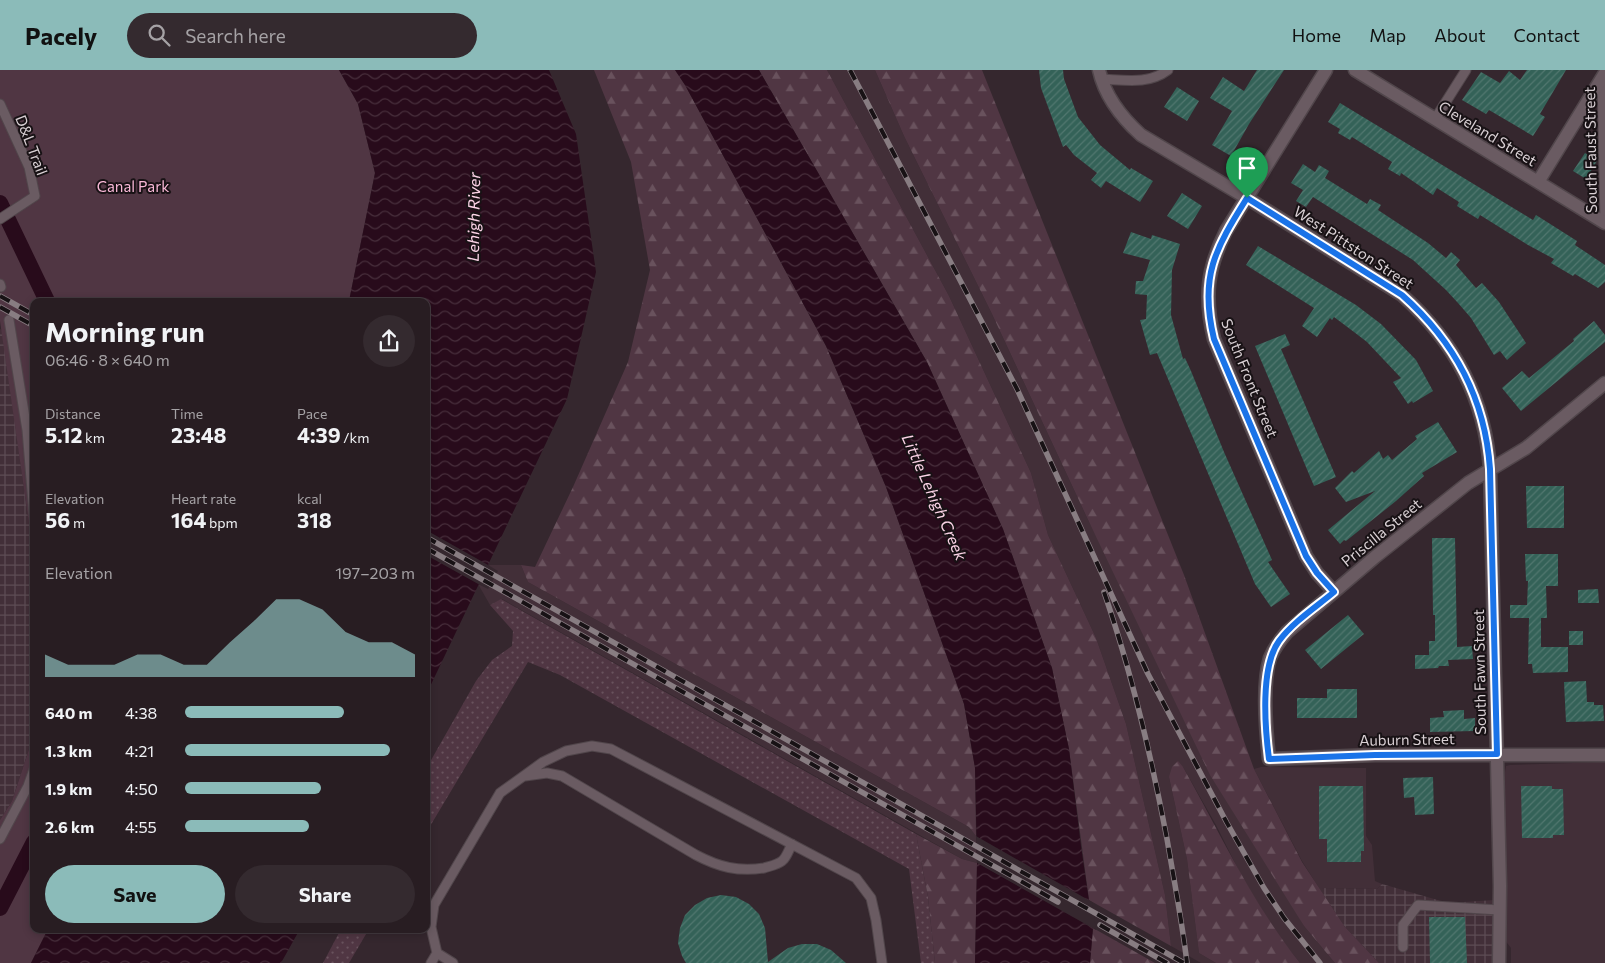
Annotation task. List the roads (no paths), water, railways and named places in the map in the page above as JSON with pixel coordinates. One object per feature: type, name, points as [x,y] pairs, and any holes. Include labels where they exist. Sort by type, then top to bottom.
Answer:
[{"type":"street","name":"South Front Street","points":[[1326,70],[1223,237],[1210,271],[1207,296],[1209,318],[1214,339],[1306,556],[1317,573],[1334,592]]},
{"type":"street","name":"Cleveland Street","points":[[1355,70],[1605,223]]},
{"type":"street","name":"West Pittston Street","points":[[1100,74],[1115,108],[1141,134],[1402,295],[1421,311],[1461,365],[1472,388],[1482,420],[1489,452],[1490,469]]},
{"type":"street","points":[[1538,182],[1604,75]]},
{"type":"street","name":"Priscilla Street","points":[[1269,759],[1266,733],[1267,672],[1271,656],[1278,642],[1334,592],[1468,483],[1526,448],[1605,383]]},
{"type":"street","name":"South Fawn Street","points":[[1490,469],[1497,754],[1498,963]]},
{"type":"street","name":"Auburn Street","points":[[1269,759],[1375,755],[1605,755]]},
{"type":"lane","points":[[1100,74],[1147,80],[1158,77],[1168,70]]},
{"type":"lane","points":[[1435,119],[1466,70]]},
{"type":"lane","name":"South Faust Street","points":[[1604,75],[1605,223]]},
{"type":"lane","name":"D&L Trail","points":[[0,104],[29,168],[35,196],[0,219]]},
{"type":"lane","points":[[8,320],[27,430],[30,466]]},
{"type":"lane","points":[[431,963],[437,954],[431,927],[434,905],[500,793],[543,762],[566,751],[592,746],[611,749],[856,878],[871,898],[882,963]]},
{"type":"lane","points":[[522,776],[547,773],[562,776],[696,855],[714,864],[732,869],[752,870],[773,866],[784,860],[792,844]]},
{"type":"lane","points":[[0,839],[4,822],[30,781]]},
{"type":"lane","points":[[1403,947],[1402,925],[1418,906],[1499,910]]},
{"type":"lane","points":[[437,954],[453,963]]},
{"type":"water","name":"Lehigh River","points":[[339,70],[549,70],[576,134],[596,272],[567,399],[430,687],[430,298],[350,298],[375,173],[358,104]]},
{"type":"water","name":"Little Lehigh Creek","points":[[675,70],[759,70],[927,362],[1003,529],[1052,668],[1069,749],[1093,928],[1090,963],[975,963],[977,863],[975,768],[964,704],[886,487],[826,346],[685,85]]},
{"type":"water","points":[[46,933],[298,933],[281,963],[31,963]]},
{"type":"waterway","points":[[0,203],[46,298]]},
{"type":"waterway","points":[[0,908],[30,850]]},
{"type":"railway","points":[[850,70],[1017,389],[1148,674],[1227,823],[1264,888],[1284,918],[1320,963]]},
{"type":"railway","points":[[0,296],[30,313]]},
{"type":"railway","points":[[0,307],[30,324]]},
{"type":"railway","points":[[430,539],[1184,963]]},
{"type":"railway","points":[[430,550],[1058,902]]},
{"type":"railway","points":[[1104,592],[1132,684],[1154,776],[1167,839],[1187,963]]},
{"type":"railway","points":[[1100,925],[1167,963]]},
{"type":"park label","name":"Canal Park","points":[[133,186]]}]
